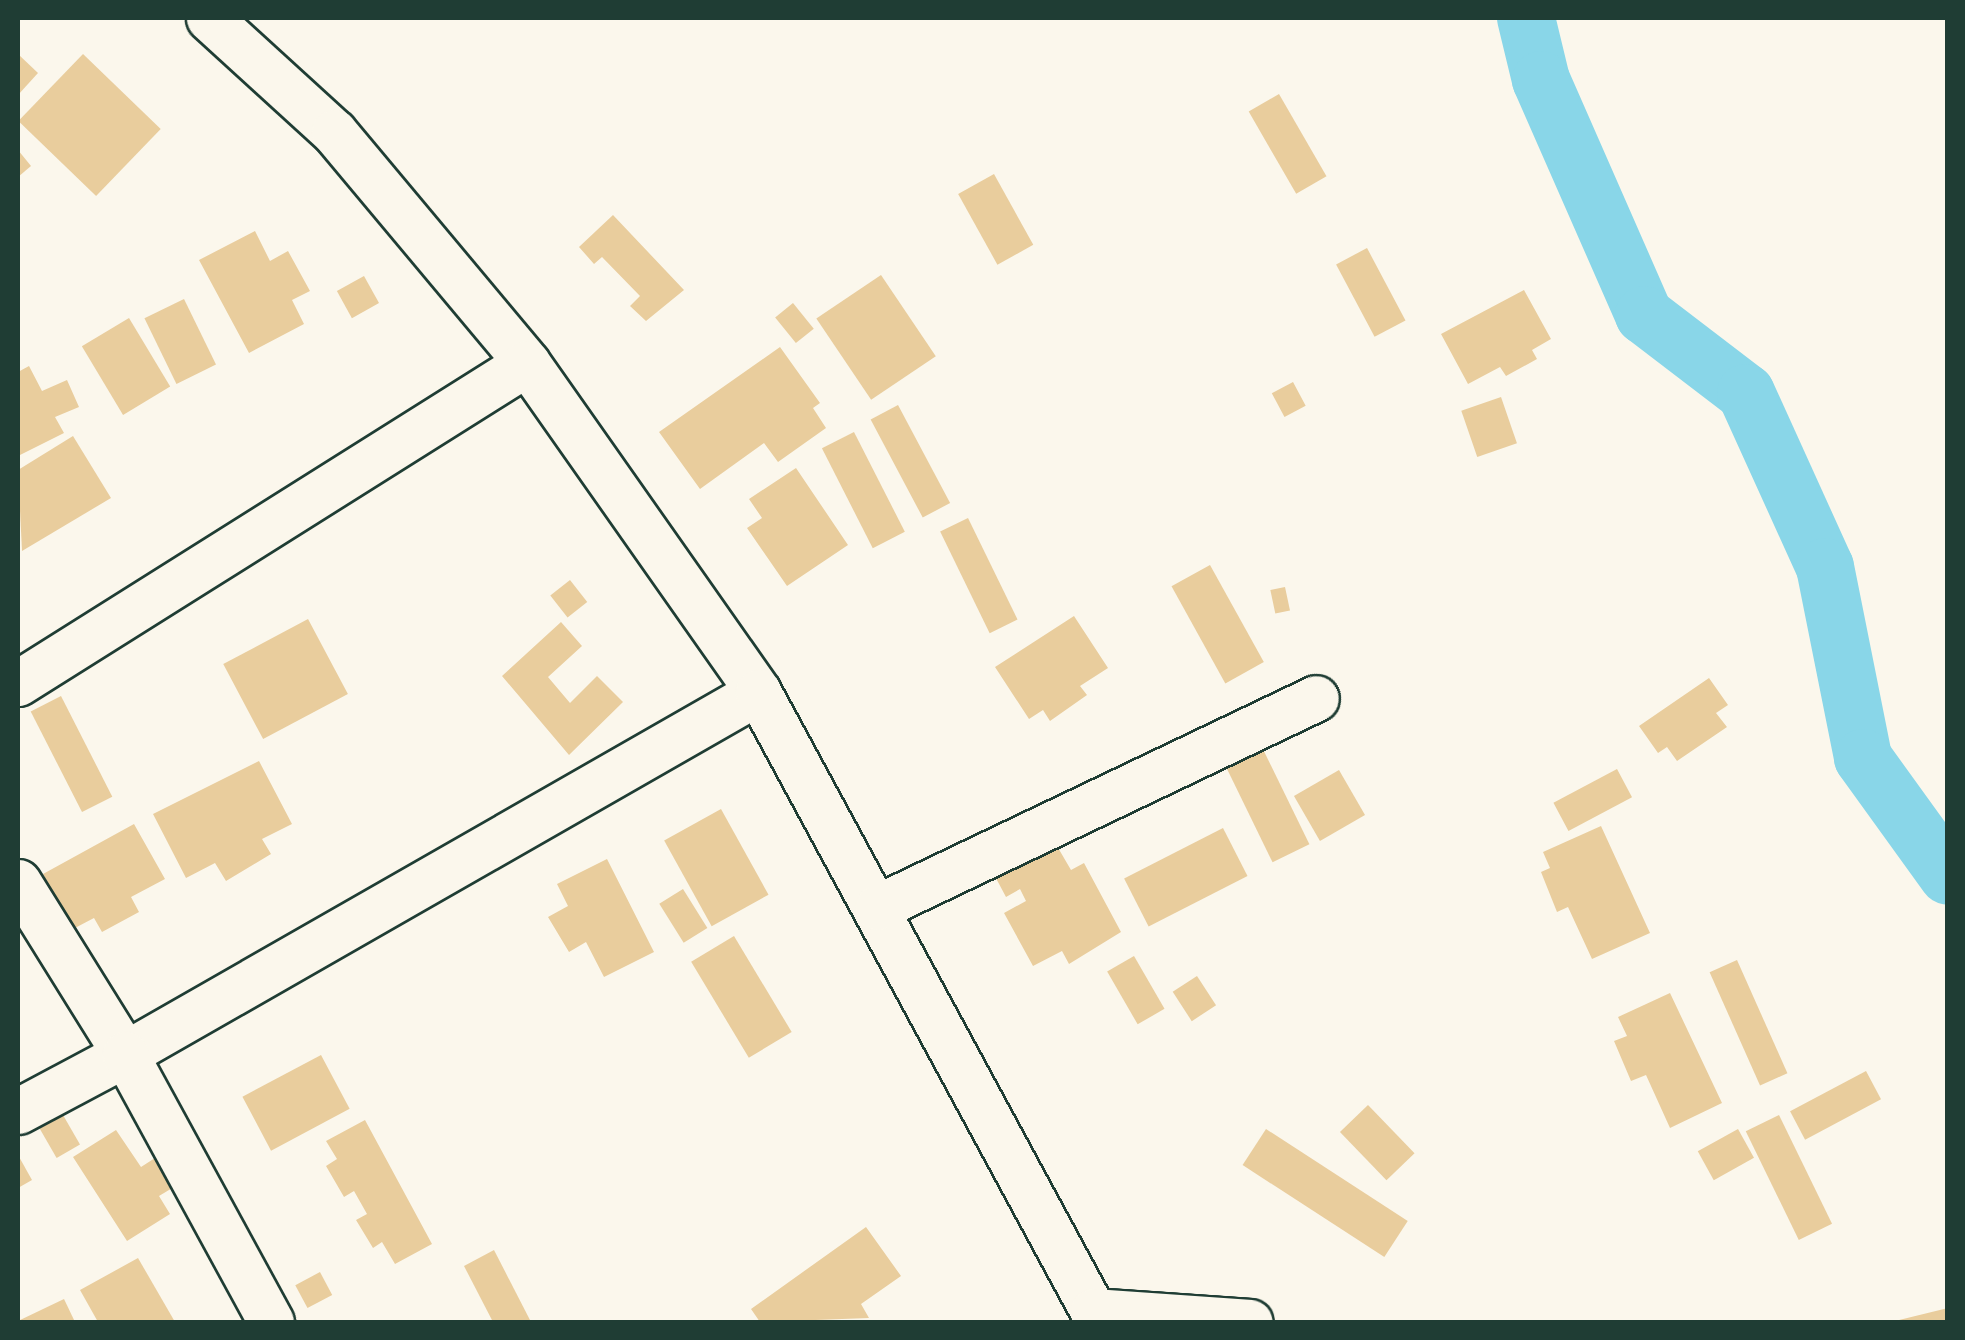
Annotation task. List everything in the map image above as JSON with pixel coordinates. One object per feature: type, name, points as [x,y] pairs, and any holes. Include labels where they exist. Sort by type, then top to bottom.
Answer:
[{"type":"street","points":[[209,18],[334,132],[527,362],[758,692],[878,907],[1089,1317],[1250,1322]]},
{"type":"street","points":[[18,683],[527,362]]},
{"type":"street","points":[[18,1111],[126,1054],[758,692]]},
{"type":"street","points":[[878,907],[1316,698]]},
{"type":"street","points":[[18,882],[126,1054],[271,1322]]},
{"type":"building","points":[[18,54],[38,73],[18,95]]},
{"type":"building","points":[[83,54],[161,129],[96,196],[18,121]]},
{"type":"building","points":[[1279,94],[1326,176],[1296,194],[1249,112]]},
{"type":"building","points":[[18,150],[31,166],[18,177]]},
{"type":"building","points":[[994,174],[1033,245],[997,265],[958,194]]},
{"type":"building","points":[[613,215],[684,290],[646,321],[630,306],[640,296],[602,257],[594,264],[579,247]]},
{"type":"building","points":[[255,231],[270,261],[288,251],[310,291],[292,300],[304,324],[249,353],[199,260]]},
{"type":"building","points":[[1367,248],[1405,320],[1375,337],[1336,264]]},
{"type":"building","points":[[881,275],[936,356],[871,400],[816,319]]},
{"type":"building","points":[[364,276],[379,303],[352,318],[337,291]]},
{"type":"building","points":[[1524,290],[1551,339],[1532,350],[1537,359],[1506,376],[1500,367],[1468,384],[1441,334]]},
{"type":"building","points":[[184,299],[216,365],[176,384],[144,318]]},
{"type":"building","points":[[793,303],[814,329],[796,343],[775,317]]},
{"type":"building","points":[[129,318],[170,387],[123,415],[82,346]]},
{"type":"building","points":[[780,347],[820,403],[813,408],[826,428],[778,462],[764,443],[700,489],[659,432]]},
{"type":"building","points":[[29,366],[42,391],[67,380],[79,407],[55,417],[64,433],[18,456],[18,372]]},
{"type":"building","points":[[1293,382],[1306,406],[1284,417],[1272,393]]},
{"type":"building","points":[[1501,397],[1517,443],[1477,457],[1461,411]]},
{"type":"building","points":[[898,405],[950,503],[923,518],[871,420]]},
{"type":"building","points":[[854,432],[905,532],[873,548],[822,448]]},
{"type":"building","points":[[73,436],[111,498],[22,551],[18,470]]},
{"type":"building","points":[[796,468],[848,545],[787,586],[747,528],[762,518],[749,499]]},
{"type":"building","points":[[968,518],[1018,620],[990,633],[940,532]]},
{"type":"building","points":[[1210,565],[1264,662],[1225,683],[1172,586]]},
{"type":"building","points":[[570,580],[587,602],[568,617],[550,595]]},
{"type":"building","points":[[1285,587],[1290,610],[1275,614],[1270,590]]},
{"type":"building","points":[[1074,616],[1108,668],[1080,686],[1087,695],[1050,721],[1043,710],[1029,719],[995,667]]},
{"type":"building","points":[[308,619],[348,694],[263,739],[223,664]]},
{"type":"building","points":[[561,622],[582,646],[548,677],[570,703],[597,676],[623,702],[569,755],[502,676]]},
{"type":"building","points":[[1709,678],[1728,705],[1716,713],[1727,727],[1677,761],[1667,747],[1658,753],[1639,726]]},
{"type":"building","points":[[61,696],[112,797],[82,812],[31,711]]},
{"type":"building","points":[[1259,741],[1309,844],[1273,862],[1222,759]]},
{"type":"building","points":[[259,761],[292,824],[262,839],[271,854],[226,881],[215,863],[186,878],[153,814]]},
{"type":"building","points":[[1617,769],[1632,797],[1568,831],[1553,803]]},
{"type":"building","points":[[1339,770],[1365,815],[1320,841],[1294,796]]},
{"type":"building","points":[[721,809],[769,895],[712,926],[664,841]]},
{"type":"building","points":[[134,824],[165,879],[131,897],[139,912],[102,932],[94,918],[73,929],[43,874]]},
{"type":"building","points":[[1601,826],[1650,933],[1592,959],[1568,907],[1557,912],[1541,872],[1550,868],[1543,852]]},
{"type":"building","points":[[1223,828],[1248,876],[1149,927],[1124,878]]},
{"type":"building","points":[[1050,834],[1071,870],[1084,863],[1121,932],[1069,964],[1062,951],[1033,966],[1004,913],[1026,901],[1020,889],[1006,897],[990,867]]},
{"type":"building","points":[[607,859],[654,952],[604,977],[586,942],[569,952],[548,917],[568,906],[557,884]]},
{"type":"building","points":[[683,889],[707,928],[684,943],[659,904]]},
{"type":"building","points":[[734,936],[792,1032],[749,1058],[691,962]]},
{"type":"building","points":[[1134,956],[1164,1009],[1138,1024],[1107,972]]},
{"type":"building","points":[[1737,960],[1787,1073],[1760,1085],[1710,972]]},
{"type":"building","points":[[1197,976],[1216,1005],[1192,1021],[1173,992]]},
{"type":"building","points":[[1670,993],[1722,1103],[1670,1128],[1646,1075],[1631,1081],[1614,1041],[1627,1036],[1618,1017]]},
{"type":"building","points":[[321,1055],[350,1109],[271,1151],[242,1097]]},
{"type":"building","points":[[1866,1071],[1881,1099],[1805,1140],[1790,1111]]},
{"type":"building","points":[[1368,1105],[1415,1153],[1386,1180],[1340,1132]]},
{"type":"building","points":[[63,1115],[80,1144],[57,1158],[40,1128]]},
{"type":"building","points":[[1779,1115],[1832,1224],[1799,1240],[1746,1131]]},
{"type":"building","points":[[365,1120],[432,1244],[395,1264],[382,1242],[373,1248],[356,1220],[367,1214],[354,1191],[344,1197],[326,1166],[337,1159],[326,1141]]},
{"type":"building","points":[[1266,1129],[1408,1221],[1384,1257],[1243,1165]]},
{"type":"building","points":[[1738,1129],[1754,1158],[1714,1180],[1698,1151]]},
{"type":"building","points":[[116,1130],[141,1167],[155,1158],[174,1187],[159,1196],[170,1214],[127,1241],[73,1157]]},
{"type":"building","points":[[18,1155],[32,1180],[18,1188]]},
{"type":"building","points":[[866,1227],[901,1276],[861,1304],[869,1318],[760,1322],[751,1309]]},
{"type":"building","points":[[494,1250],[531,1322],[493,1322],[464,1266]]},
{"type":"building","points":[[138,1258],[175,1322],[98,1322],[80,1290]]},
{"type":"building","points":[[320,1272],[332,1295],[307,1308],[295,1285]]},
{"type":"building","points":[[64,1299],[75,1322],[18,1322],[18,1321]]},
{"type":"building","points":[[1948,1308],[1948,1322],[1895,1322],[1895,1321]]},
{"type":"waterway","points":[[1526,18],[1541,80],[1644,315],[1746,393],[1825,567],[1863,758],[1948,876]]}]
